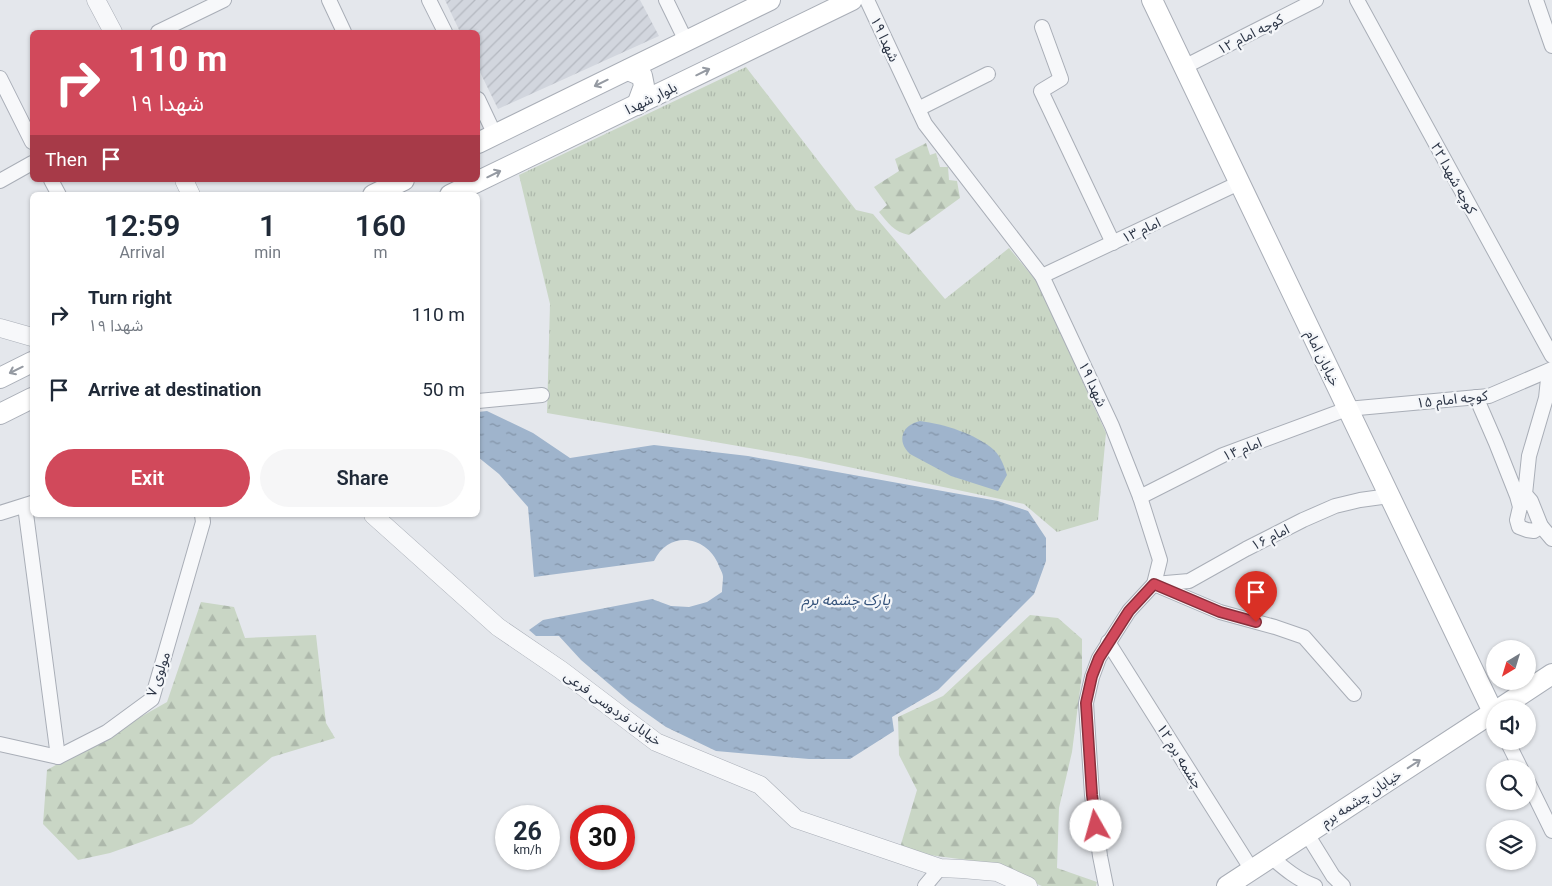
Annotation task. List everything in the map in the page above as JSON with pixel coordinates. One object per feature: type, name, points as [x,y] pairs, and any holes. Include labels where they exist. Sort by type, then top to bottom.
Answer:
[{"type":"main road","name":"بلوار شهدا","points":[[480,180],[852,0]]},
{"type":"main road","name":"خیابان امام","points":[[1152,0],[1347,409],[1489,700]]},
{"type":"main road","points":[[486,139],[766,1]]},
{"type":"main road","points":[[628,70],[642,76],[644,86],[637,104]]},
{"type":"main road","points":[[379,192],[400,182]]},
{"type":"main road","name":"بلوار شهدا","points":[[456,192],[477,182]]},
{"type":"main road","points":[[0,378],[30,363]]},
{"type":"main road","points":[[0,414],[30,399]]},
{"type":"main road","name":"خیابان چشمه برم","points":[[1513,700],[1552,674]]},
{"type":"main road","name":"خیابان چشمه برم","points":[[1227,886],[1486,718]]},
{"type":"street","points":[[96,0],[112,30]]},
{"type":"street","points":[[161,30],[200,5],[224,0]]},
{"type":"street","points":[[329,0],[343,30]]},
{"type":"street","points":[[429,0],[444,30]]},
{"type":"street","points":[[666,0],[686,41]]},
{"type":"street","name":"شهدا ۱۹","points":[[867,0],[925,124],[1042,276],[1112,426],[1140,498],[1160,560],[1154,584]]},
{"type":"street","name":"کوچه امام ۱۲","points":[[1184,67],[1316,0]]},
{"type":"street","name":"کوچه شهدا ۲۲","points":[[1357,0],[1552,356]]},
{"type":"street","points":[[1536,0],[1552,46]]},
{"type":"street","points":[[1042,27],[1061,79],[1041,91],[1113,242]]},
{"type":"street","points":[[918,109],[988,74]]},
{"type":"street","points":[[0,78],[30,138]]},
{"type":"street","points":[[480,109],[486,139]]},
{"type":"street","points":[[0,181],[30,164]]},
{"type":"street","name":"امام ۱۳","points":[[1042,276],[1239,183]]},
{"type":"street","points":[[0,328],[30,336]]},
{"type":"street","name":"کوچه امام ۱۵","points":[[1347,409],[1489,396],[1552,369]]},
{"type":"street","points":[[1552,375],[1548,380],[1546,398],[1530,456],[1525,494],[1531,501],[1540,526],[1552,539]]},
{"type":"street","points":[[480,401],[542,395]]},
{"type":"street","points":[[1476,397],[1517,496],[1520,507],[1517,520],[1519,527],[1534,531],[1540,526]]},
{"type":"street","name":"امام ۱۴","points":[[1140,498],[1223,456],[1347,409]]},
{"type":"street","name":"امام ۱۶","points":[[1154,584],[1189,581],[1246,549],[1335,506],[1389,496]]},
{"type":"street","points":[[0,513],[29,504]]},
{"type":"street","points":[[0,744],[58,757],[30,517]]},
{"type":"street","name":"مولوی ۷","points":[[58,757],[107,732],[152,700],[203,522],[202,517]]},
{"type":"street","name":"خیابان فردوسی فرعی","points":[[375,517],[498,627],[561,670],[656,742],[760,785],[796,819],[940,868],[997,872],[1028,886]]},
{"type":"street","points":[[1106,886],[1092,795],[1086,703],[1095,667],[1108,642],[1129,611],[1154,584],[1220,612],[1304,637],[1354,694]]},
{"type":"street","name":"چشمه برم ۱۲","points":[[1108,642],[1252,870]]},
{"type":"street","points":[[1536,798],[1552,831]]},
{"type":"street","points":[[1307,834],[1338,881],[1320,886]]},
{"type":"street","points":[[1271,857],[1289,873],[1315,886]]},
{"type":"street","points":[[925,886],[940,868]]},
{"type":"shaded area","points":[[445,0],[640,0],[659,36],[498,109],[480,72],[480,30],[459,30]]},
{"type":"green space","points":[[746,67],[856,210],[873,214],[945,299],[1009,248],[1038,283],[1106,433],[1098,520],[1057,532],[1024,504],[801,457],[547,413],[550,304],[519,175]]},
{"type":"green space","points":[[926,143],[930,155],[936,153],[940,167],[948,167],[949,180],[957,181],[960,198],[909,235],[904,234],[888,223],[879,212],[887,205],[874,187],[899,171],[895,159]]},
{"type":"green space","points":[[201,602],[234,607],[245,638],[316,635],[326,723],[335,738],[272,757],[192,824],[110,853],[78,860],[43,824],[47,770],[167,702]]},
{"type":"green space","points":[[1030,615],[1058,618],[1082,639],[1082,674],[1072,752],[1059,808],[1057,868],[1097,882],[1096,886],[1042,886],[982,862],[899,851],[917,790],[899,755],[898,717],[943,696]]},
{"type":"water","name":"پارک چشمه برم","points":[[487,411],[533,433],[570,458],[654,445],[748,456],[998,501],[1028,511],[1046,538],[1046,561],[1034,594],[938,690],[892,717],[894,731],[850,759],[809,759],[716,751],[666,727],[629,701],[581,660],[559,636],[536,636],[529,630],[543,620],[652,599],[671,606],[689,607],[707,602],[722,592],[723,576],[713,556],[706,548],[697,543],[688,540],[678,541],[669,544],[654,561],[534,577],[528,507],[499,474],[480,459],[480,412]]},
{"type":"water","points":[[920,421],[959,431],[978,439],[994,450],[1007,475],[998,491],[951,476],[910,454],[903,444],[903,434],[909,426]]},
{"type":"route","points":[[1096,826],[1086,703],[1092,676],[1099,658],[1129,611],[1154,584],[1220,612],[1256,622]]}]
